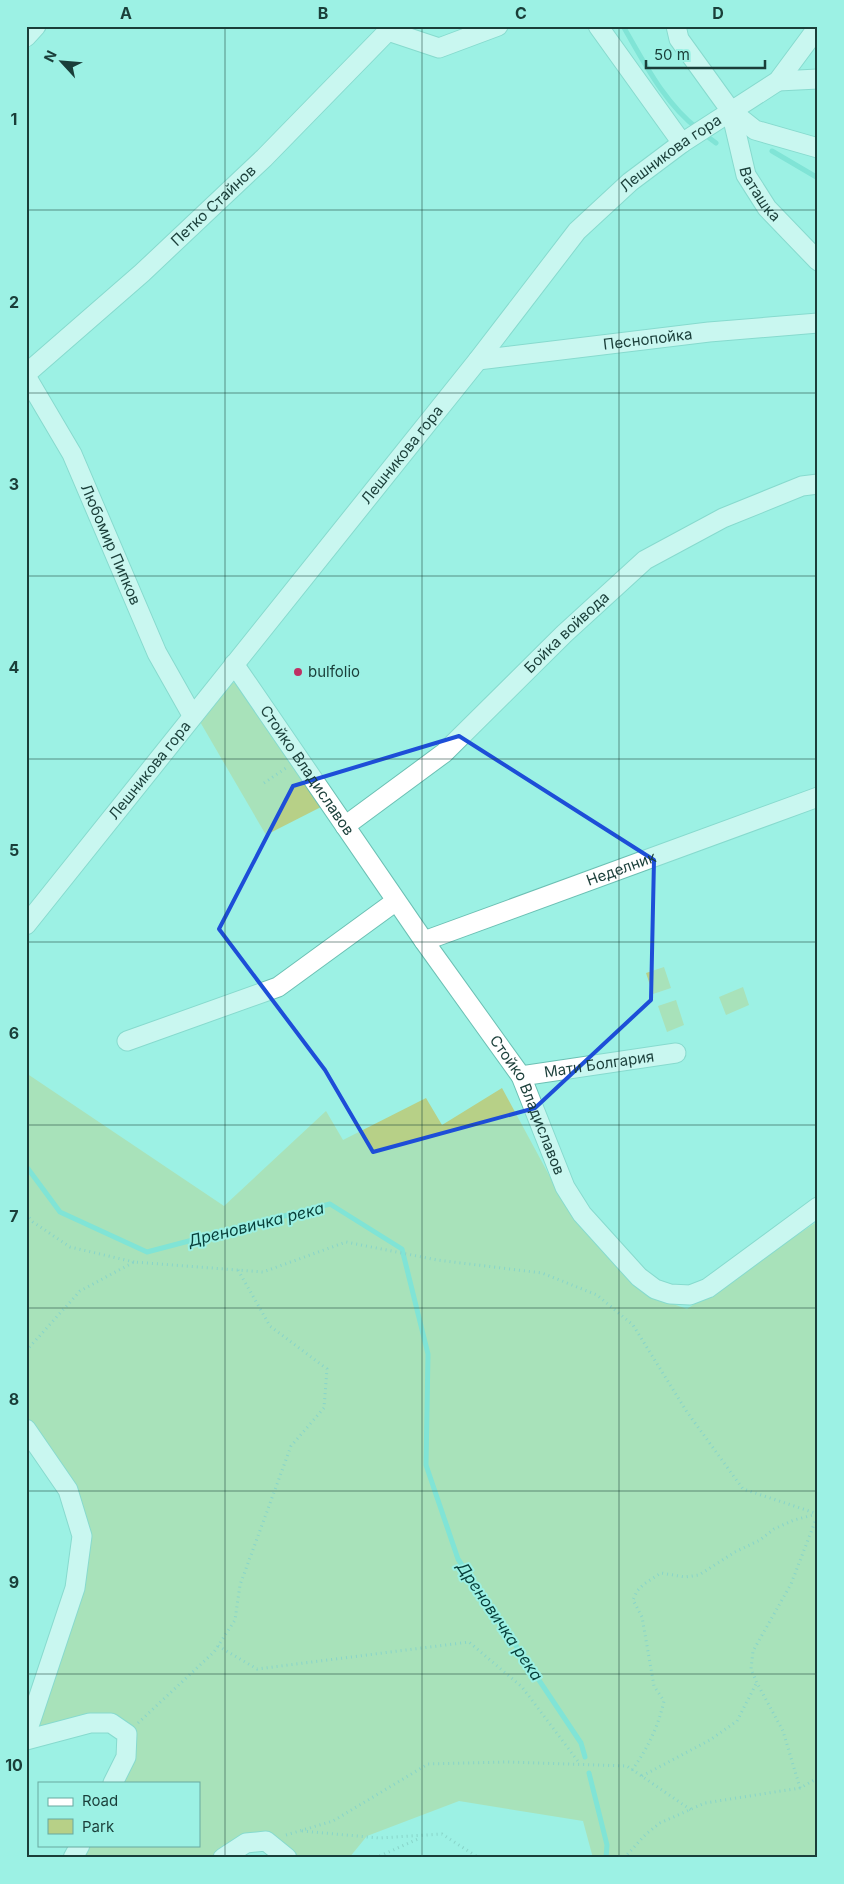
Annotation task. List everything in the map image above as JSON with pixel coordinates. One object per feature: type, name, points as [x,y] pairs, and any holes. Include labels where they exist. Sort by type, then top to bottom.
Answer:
[{"type":"street","points":[[26,36],[36,26]]},
{"type":"street","points":[[388,29],[439,48],[498,26]]},
{"type":"street","points":[[598,26],[682,143]]},
{"type":"street","points":[[676,26],[679,39],[731,111],[755,130],[818,148]]},
{"type":"street","name":"Лешникова гора","points":[[26,925],[192,715],[478,360],[577,231],[630,182],[682,143],[778,81],[818,27]]},
{"type":"street","name":"Петко Стайнов","points":[[26,375],[142,273],[264,158],[388,29]]},
{"type":"street","points":[[778,81],[818,79]]},
{"type":"street","name":"Ваташка","points":[[731,111],[746,176],[767,208],[818,261]]},
{"type":"street","name":"Песнопойка","points":[[478,360],[709,332],[818,323]]},
{"type":"street","name":"Любомир Пипков","points":[[26,375],[72,454],[157,653],[192,715]]},
{"type":"street","name":"Бойка войвода","points":[[345,826],[444,753],[564,634],[645,560],[722,518],[802,486],[818,484]]},
{"type":"street","name":"Стойко Владиславов","points":[[234,664],[396,901],[521,1076],[564,1187],[582,1214],[639,1277],[655,1289],[670,1294],[690,1295],[708,1288],[818,1207]]},
{"type":"street","name":"Неделник","points":[[424,941],[818,798]]},
{"type":"street","points":[[128,1041],[278,987],[396,901]]},
{"type":"street","name":"Мати Болгария","points":[[521,1076],[676,1053]]},
{"type":"street","points":[[26,1428],[68,1490],[82,1536],[75,1588],[26,1735]]},
{"type":"street","points":[[26,1740],[90,1723],[111,1723],[127,1734],[126,1757],[114,1782]]},
{"type":"street","points":[[223,1858],[246,1843],[266,1841],[286,1858]]},
{"type":"street","points":[[73,1858],[79,1846]]},
{"type":"path","points":[[264,783],[299,759]]},
{"type":"path","points":[[26,1214],[33,1222],[70,1247],[134,1262],[263,1272],[346,1242],[437,1260],[542,1273],[597,1295],[633,1325],[688,1412],[743,1489],[818,1514]]},
{"type":"path","points":[[26,1351],[80,1291],[134,1262]]},
{"type":"path","points":[[127,1734],[184,1682],[218,1646],[235,1620],[240,1585],[266,1518],[290,1446],[324,1408],[327,1368],[270,1326],[238,1269]]},
{"type":"path","points":[[800,1788],[783,1731],[756,1683],[752,1668],[753,1652],[790,1584],[818,1514]]},
{"type":"path","points":[[632,1770],[649,1744],[659,1722],[664,1701],[654,1686],[642,1617],[633,1600],[637,1591],[661,1573],[685,1577],[699,1575],[735,1552],[760,1540],[774,1529],[794,1520],[818,1514]]},
{"type":"path","points":[[218,1646],[257,1669],[468,1642],[522,1687],[581,1764]]},
{"type":"path","points":[[642,1776],[710,1740],[737,1721],[756,1683]]},
{"type":"path","points":[[266,1841],[333,1821],[428,1764],[508,1762],[627,1766],[691,1810]]},
{"type":"path","points":[[624,1858],[646,1834],[660,1823],[705,1804],[800,1788],[818,1778]]},
{"type":"path","points":[[300,1831],[379,1838],[421,1837],[442,1834],[479,1858]]},
{"type":"path","points":[[375,1858],[421,1837]]},
{"type":"highlighted area","points":[[459,736],[654,860],[651,1000],[535,1108],[373,1152],[325,1070],[219,929],[293,786]]},
{"type":"green space","points":[[232,682],[236,684],[321,807],[266,835],[199,720]]},
{"type":"green space","points":[[664,967],[671,988],[653,994],[646,973]]},
{"type":"green space","points":[[743,987],[749,1005],[726,1015],[719,997]]},
{"type":"green space","points":[[676,1000],[684,1025],[667,1032],[658,1006]]},
{"type":"green space","points":[[26,1073],[224,1206],[326,1111],[343,1140],[426,1098],[442,1125],[502,1088],[556,1188],[656,1298],[687,1309],[818,1221],[818,1858],[593,1858],[583,1821],[459,1801],[367,1836],[349,1858],[287,1858],[266,1841],[223,1858],[73,1858],[79,1846],[200,1846],[200,1782],[114,1782],[126,1757],[111,1723],[26,1735],[82,1536],[26,1429]]},
{"type":"waterway","points":[[623,26],[647,68],[665,94],[686,119],[698,129]]},
{"type":"waterway","points":[[704,134],[716,143]]},
{"type":"waterway","points":[[772,151],[818,178]]},
{"type":"waterway","name":"Дреновичка река","points":[[26,1166],[60,1212],[147,1252],[330,1204],[402,1249],[428,1354],[426,1465],[458,1559],[581,1743],[585,1757]]},
{"type":"waterway","name":"Дреновичка река","points":[[589,1773],[607,1845],[606,1858]]},
{"type":"place","name":"bulfolio","points":[[298,672]]}]
